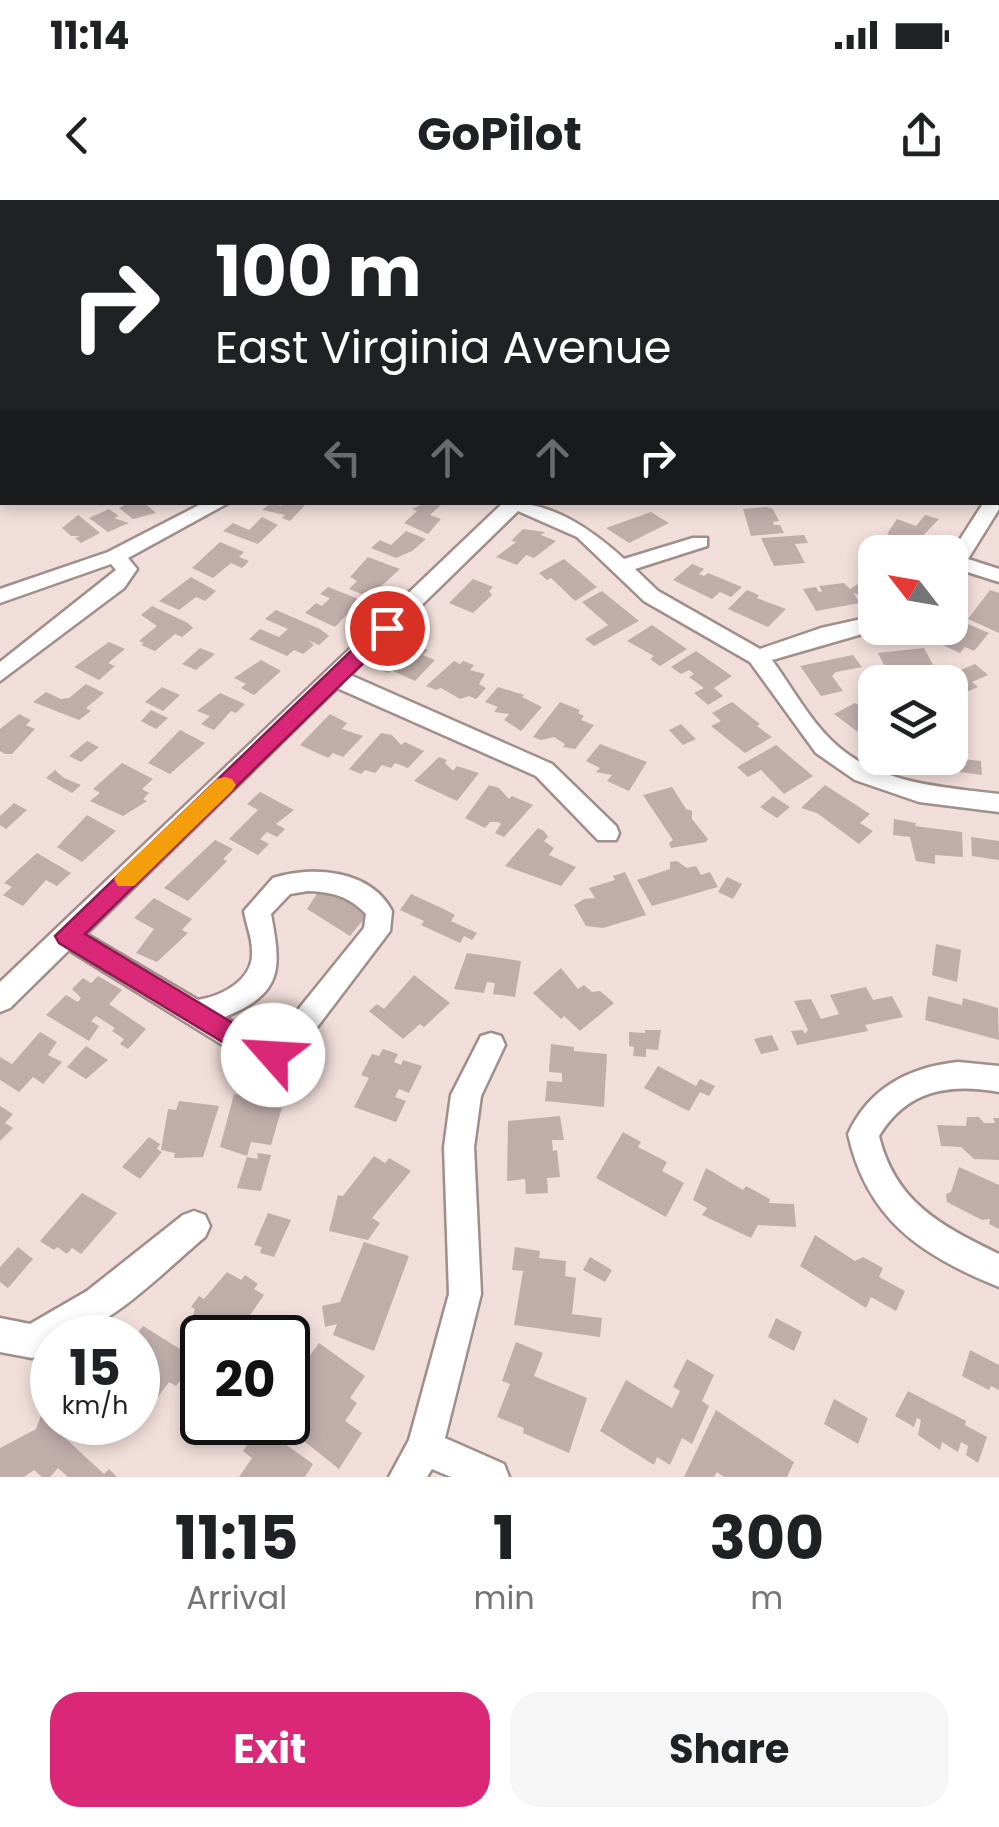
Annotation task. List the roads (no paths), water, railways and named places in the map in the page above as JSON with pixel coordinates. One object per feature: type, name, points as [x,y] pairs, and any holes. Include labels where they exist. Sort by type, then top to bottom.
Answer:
[{"type":"street","points":[[0,596],[115,556],[215,505]]},
{"type":"street","points":[[0,1000],[514,505]]},
{"type":"street","points":[[521,505],[584,533],[624,566],[651,596],[758,657],[824,747],[863,774],[919,793],[999,804]]},
{"type":"street","points":[[968,545],[993,505]]},
{"type":"street","points":[[624,566],[700,542]]},
{"type":"street","points":[[0,673],[117,583],[127,568],[115,556]]},
{"type":"street","points":[[968,570],[999,576]]},
{"type":"street","points":[[758,657],[858,627]]},
{"type":"street","points":[[336,678],[544,770],[607,832]]},
{"type":"street","points":[[68,936],[192,1012],[262,1054],[273,1055],[286,1046],[376,931],[379,912],[371,898],[322,880],[282,884],[257,911],[266,950],[258,977],[224,1008],[192,1012]]},
{"type":"street","points":[[491,1045],[466,1095],[459,1147],[465,1294],[416,1462],[491,1477]]},
{"type":"street","points":[[999,1079],[968,1074],[916,1081],[884,1103],[864,1134],[868,1164],[884,1195],[951,1248],[999,1271]]},
{"type":"street","points":[[0,1335],[32,1340],[66,1322],[99,1303],[194,1226]]}]
